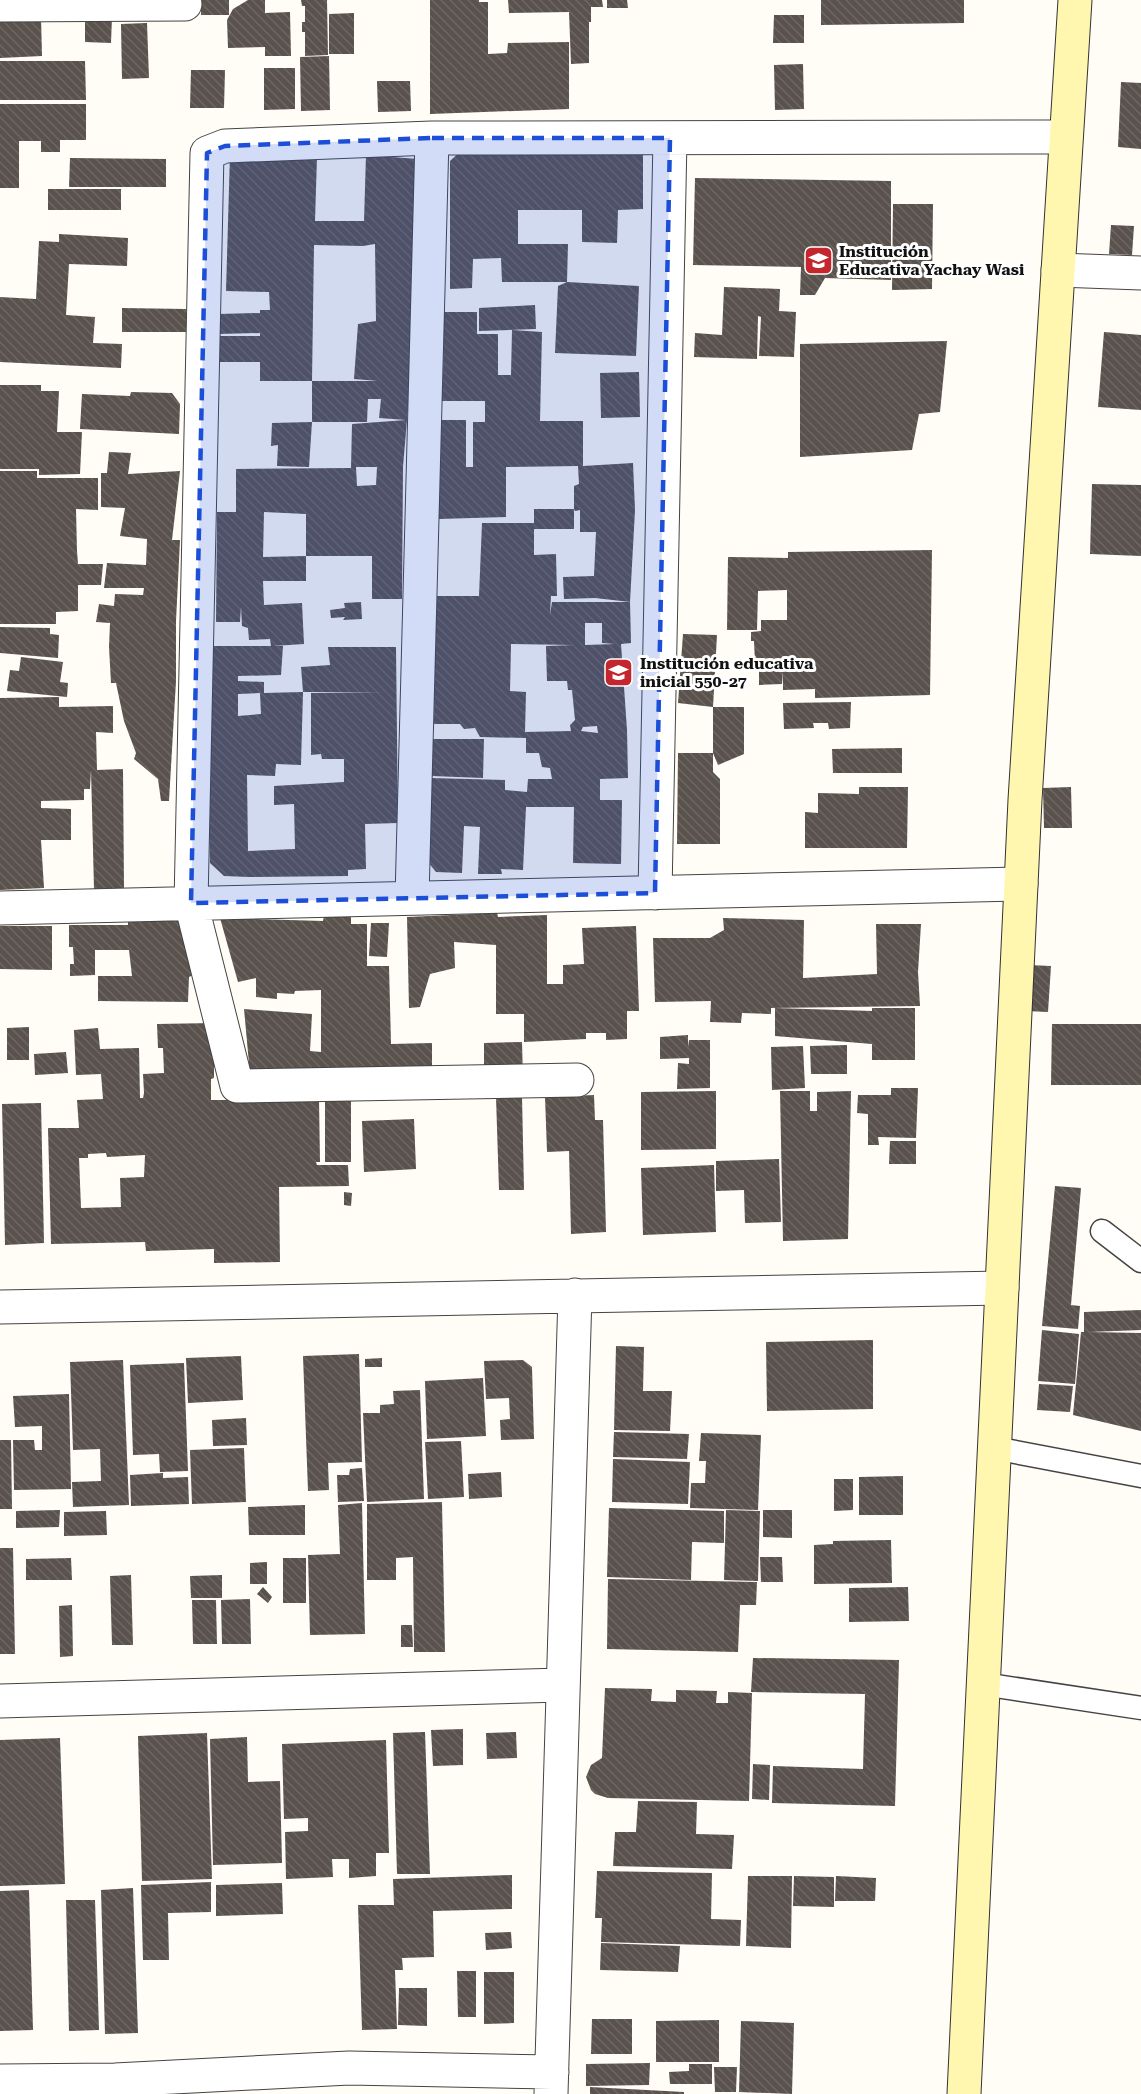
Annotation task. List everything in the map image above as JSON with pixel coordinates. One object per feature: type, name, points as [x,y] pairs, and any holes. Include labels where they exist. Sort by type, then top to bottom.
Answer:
[{"type":"street","points":[[964,2094],[1021,884],[1075,0]]},
{"type":"street","points":[[0,5],[185,4]]},
{"type":"street","points":[[577,1080],[237,1086],[191,903],[207,153],[225,146],[432,138],[1066,137]]},
{"type":"street","points":[[412,898],[432,138]]},
{"type":"street","points":[[655,893],[670,138]]},
{"type":"street","points":[[1058,270],[1141,273]]},
{"type":"street","points":[[0,908],[1021,884]]},
{"type":"street","points":[[0,1307],[1002,1288]]},
{"type":"street","points":[[0,2081],[115,2080],[349,2068],[552,2083],[575,1295]]},
{"type":"street","points":[[0,1701],[562,1685]]},
{"type":"lane","points":[[1102,1231],[1141,1261]]},
{"type":"lane","points":[[994,1448],[1141,1476]]},
{"type":"lane","points":[[983,1684],[1141,1708]]},
{"type":"highlighted area","points":[[432,138],[670,138],[655,893],[191,903],[207,153],[225,146]]},
{"type":"building","points":[[201,0],[229,0],[229,15],[201,15]]},
{"type":"building","points":[[248,0],[265,0],[265,13],[290,12],[291,56],[265,56],[265,47],[228,48],[227,20],[233,9]]},
{"type":"building","points":[[301,0],[327,0],[328,55],[305,56],[305,32],[302,32],[302,22],[305,22],[305,6],[302,6]]},
{"type":"building","points":[[430,0],[488,2],[488,54],[507,53],[508,43],[569,42],[569,109],[430,114]]},
{"type":"building","points":[[508,0],[602,0],[603,7],[591,7],[589,63],[571,64],[569,12],[509,13]]},
{"type":"building","points":[[607,0],[627,0],[628,8],[607,8]]},
{"type":"building","points":[[821,0],[964,0],[964,23],[821,25]]},
{"type":"building","points":[[354,13],[354,54],[329,54],[329,14]]},
{"type":"building","points":[[774,15],[804,15],[804,43],[773,43]]},
{"type":"building","points":[[41,17],[42,56],[0,58],[0,18]]},
{"type":"building","points":[[85,17],[112,17],[111,43],[85,42]]},
{"type":"building","points":[[147,23],[149,78],[122,79],[121,24]]},
{"type":"building","points":[[329,56],[330,110],[301,111],[300,57]]},
{"type":"building","points":[[0,61],[85,61],[86,100],[0,100]]},
{"type":"building","points":[[803,64],[804,109],[775,110],[774,65]]},
{"type":"building","points":[[264,68],[295,68],[295,109],[264,110]]},
{"type":"building","points":[[191,70],[225,70],[224,108],[190,108]]},
{"type":"building","points":[[377,81],[410,81],[411,111],[378,112]]},
{"type":"building","points":[[1121,82],[1141,83],[1141,149],[1118,147]]},
{"type":"building","points":[[0,104],[86,104],[86,140],[60,140],[60,152],[41,152],[41,141],[19,141],[19,188],[0,188]]},
{"type":"building","points":[[464,148],[643,148],[643,209],[618,210],[617,243],[582,242],[582,210],[518,210],[518,244],[568,244],[567,282],[502,282],[501,258],[473,259],[472,288],[450,289],[450,161]]},
{"type":"building","points":[[230,154],[317,157],[315,221],[364,221],[366,155],[418,159],[410,384],[403,467],[402,599],[372,599],[372,556],[306,556],[306,581],[263,581],[264,605],[302,603],[304,644],[273,646],[283,646],[281,675],[238,676],[238,681],[264,682],[264,693],[303,692],[301,667],[330,665],[328,647],[396,647],[398,823],[365,824],[366,869],[348,870],[348,876],[224,876],[210,863],[208,784],[213,646],[271,646],[270,639],[249,640],[248,628],[242,626],[241,607],[240,622],[216,622],[217,512],[236,512],[236,469],[351,468],[352,424],[406,420],[379,418],[381,399],[368,399],[367,422],[312,422],[312,381],[260,381],[260,362],[217,362],[217,336],[260,336],[260,333],[218,334],[218,314],[260,313],[260,310],[270,310],[269,292],[226,291]],"holes":[[[375,244],[376,321],[358,324],[354,379],[378,381],[312,381],[314,245],[363,246]],[[356,467],[377,467],[376,485],[357,486]],[[264,512],[306,514],[306,556],[263,557]],[[303,692],[383,692],[311,693],[311,755],[321,754],[322,759],[344,759],[344,782],[274,786],[274,805],[294,804],[295,849],[248,851],[247,775],[275,776],[276,764],[301,765]],[[260,693],[261,714],[238,716],[238,694]]]},
{"type":"building","points":[[70,158],[166,159],[166,187],[69,187]]},
{"type":"building","points":[[695,178],[891,181],[891,280],[825,278],[815,295],[800,295],[801,267],[693,265]]},
{"type":"building","points":[[48,189],[121,189],[121,210],[48,210]]},
{"type":"building","points":[[893,204],[933,204],[932,289],[892,290]]},
{"type":"building","points":[[1111,225],[1134,226],[1132,255],[1109,254]]},
{"type":"building","points":[[59,234],[128,238],[127,266],[69,264],[66,315],[95,317],[93,343],[122,344],[121,368],[0,362],[0,297],[36,299],[39,241],[59,242]]},
{"type":"building","points":[[567,282],[639,286],[636,356],[555,353],[558,286]]},
{"type":"building","points":[[724,287],[780,289],[779,311],[796,312],[794,357],[759,356],[761,317],[758,316],[757,359],[694,357],[695,333],[722,335]]},
{"type":"building","points":[[535,305],[536,329],[479,331],[479,308]]},
{"type":"building","points":[[122,308],[186,309],[187,332],[122,332]]},
{"type":"building","points":[[444,312],[477,312],[477,334],[498,334],[498,375],[511,375],[512,330],[542,332],[540,421],[583,421],[583,466],[633,463],[635,510],[630,602],[595,598],[564,599],[563,577],[594,576],[596,532],[580,532],[580,510],[575,511],[574,509],[574,486],[579,484],[578,466],[506,467],[506,517],[439,519],[439,420],[466,420],[466,467],[473,467],[473,422],[485,422],[485,401],[440,401],[441,374],[443,376]]},
{"type":"building","points":[[1104,332],[1141,335],[1141,410],[1098,407]]},
{"type":"building","points":[[947,341],[940,412],[919,414],[912,450],[800,457],[800,344]]},
{"type":"building","points":[[639,372],[640,417],[601,418],[600,373]]},
{"type":"building","points":[[0,385],[41,385],[41,391],[59,391],[57,432],[82,432],[80,474],[39,475],[39,469],[0,469]]},
{"type":"building","points":[[131,392],[172,393],[180,404],[179,434],[80,429],[82,394],[130,396]]},
{"type":"building","points":[[312,422],[309,467],[277,466],[278,445],[271,446],[272,423]]},
{"type":"building","points":[[109,452],[131,453],[128,474],[180,471],[172,540],[180,540],[176,681],[169,801],[161,801],[158,779],[134,759],[136,753],[124,721],[116,683],[111,683],[110,623],[96,622],[99,604],[114,606],[115,594],[143,595],[144,588],[104,588],[107,563],[146,565],[147,539],[120,536],[125,508],[101,507],[101,473],[107,473]]},
{"type":"building","points":[[0,471],[37,471],[37,478],[98,478],[98,510],[76,509],[77,551],[78,564],[103,564],[101,585],[78,585],[78,611],[56,612],[56,624],[0,624]]},
{"type":"building","points":[[1092,484],[1141,485],[1141,556],[1090,554]]},
{"type":"building","points":[[534,509],[574,509],[574,529],[534,529],[534,555],[556,554],[557,596],[551,596],[550,615],[552,602],[630,602],[631,643],[621,644],[628,778],[600,779],[600,800],[622,800],[621,864],[573,863],[574,807],[526,807],[523,870],[501,869],[502,874],[478,874],[480,827],[464,826],[462,873],[436,872],[428,862],[430,778],[505,780],[505,790],[527,792],[528,779],[552,779],[550,768],[542,767],[539,753],[526,753],[526,738],[480,737],[475,728],[464,729],[460,724],[434,724],[435,596],[479,596],[482,523],[534,523]],"holes":[[[585,623],[602,623],[602,643],[615,644],[585,645]],[[511,644],[574,645],[546,646],[547,681],[567,681],[568,690],[572,690],[575,720],[570,725],[571,731],[525,732],[526,692],[510,691]],[[597,726],[598,733],[581,731],[583,727]]]},
{"type":"building","points":[[932,550],[930,695],[815,698],[815,689],[783,690],[783,672],[782,684],[759,685],[759,664],[782,662],[755,663],[754,641],[751,641],[751,632],[761,631],[761,620],[787,620],[787,590],[758,591],[757,630],[727,630],[728,557],[788,558],[788,552]]},
{"type":"building","points":[[361,602],[362,619],[331,618],[330,610],[345,608],[344,603]]},
{"type":"building","points":[[0,627],[50,628],[50,634],[59,635],[58,658],[0,653]]},
{"type":"building","points":[[683,634],[717,635],[713,707],[678,703]]},
{"type":"building","points":[[21,657],[63,662],[60,682],[68,683],[67,697],[7,691],[10,670],[19,671]]},
{"type":"building","points":[[59,697],[59,707],[113,706],[113,733],[96,732],[97,770],[123,769],[124,888],[94,889],[91,770],[90,789],[84,789],[84,800],[41,801],[41,808],[71,809],[71,840],[41,840],[44,888],[0,890],[0,698]]},
{"type":"building","points":[[851,702],[850,728],[829,729],[828,723],[813,723],[814,728],[784,729],[783,703]]},
{"type":"building","points":[[713,707],[744,707],[744,754],[718,765],[713,753]]},
{"type":"building","points":[[432,739],[484,739],[483,778],[432,776]]},
{"type":"building","points":[[902,748],[902,773],[833,773],[832,749]]},
{"type":"building","points":[[678,753],[713,753],[713,772],[720,779],[720,844],[677,844]]},
{"type":"building","points":[[859,787],[908,787],[907,848],[805,848],[805,812],[818,813],[818,793],[859,794]]},
{"type":"building","points":[[1071,787],[1072,828],[1044,828],[1043,788]]},
{"type":"building","points":[[497,913],[498,917],[547,915],[547,984],[563,984],[563,965],[584,964],[582,928],[636,926],[639,1011],[627,1011],[627,1039],[606,1040],[606,1033],[586,1033],[586,1039],[524,1042],[524,1014],[496,1014],[496,945],[454,942],[455,968],[430,974],[420,1007],[409,1008],[407,917]]},
{"type":"building","points":[[324,916],[351,916],[351,924],[367,924],[367,966],[389,966],[391,1044],[432,1043],[432,1074],[250,1074],[244,1009],[312,1014],[310,1051],[321,1052],[321,990],[295,991],[294,994],[277,993],[277,999],[256,997],[256,978],[238,982],[220,918],[323,921]]},
{"type":"building","points":[[190,918],[193,975],[189,977],[188,1002],[98,1001],[98,976],[132,976],[129,950],[95,950],[95,975],[70,976],[70,964],[74,964],[73,947],[69,947],[69,925],[128,925],[128,922]]},
{"type":"building","points":[[723,918],[804,920],[803,978],[877,974],[876,924],[921,924],[918,972],[920,1006],[771,1008],[771,1014],[742,1013],[741,1023],[710,1022],[711,1001],[655,1002],[653,938],[710,938],[724,930]]},
{"type":"building","points":[[371,923],[389,923],[387,957],[369,956]]},
{"type":"building","points":[[0,926],[52,926],[52,970],[0,969]]},
{"type":"building","points":[[1029,965],[1051,966],[1048,1012],[1026,1011]]},
{"type":"building","points":[[775,1008],[872,1011],[872,1008],[915,1008],[915,1060],[872,1060],[872,1044],[775,1036]]},
{"type":"building","points":[[214,1023],[214,1078],[211,1079],[211,1100],[319,1100],[320,1162],[316,1162],[317,1165],[348,1165],[349,1186],[279,1187],[280,1262],[214,1263],[214,1249],[146,1251],[145,1242],[51,1244],[48,1128],[79,1128],[77,1100],[103,1099],[101,1074],[76,1075],[74,1030],[98,1028],[100,1049],[139,1048],[140,1098],[143,1098],[143,1074],[164,1073],[163,1048],[158,1048],[157,1024]],"holes":[[[106,1153],[107,1157],[145,1155],[144,1177],[120,1178],[121,1207],[81,1208],[79,1158],[88,1158],[88,1154]]]},
{"type":"building","points":[[1052,1024],[1141,1024],[1141,1085],[1051,1085]]},
{"type":"building","points":[[29,1027],[29,1060],[7,1060],[7,1028]]},
{"type":"building","points":[[688,1035],[688,1047],[689,1040],[710,1040],[710,1088],[677,1089],[678,1063],[689,1064],[689,1058],[660,1059],[660,1037]]},
{"type":"building","points":[[522,1042],[523,1079],[484,1080],[484,1043]]},
{"type":"building","points":[[847,1045],[847,1074],[811,1074],[810,1046]]},
{"type":"building","points":[[803,1046],[805,1088],[772,1090],[771,1047]]},
{"type":"building","points":[[66,1052],[68,1073],[35,1075],[34,1054]]},
{"type":"building","points":[[891,1088],[918,1088],[916,1138],[878,1137],[879,1145],[868,1145],[868,1114],[857,1113],[858,1095],[891,1095]]},
{"type":"building","points":[[716,1091],[716,1149],[641,1150],[641,1092]]},
{"type":"building","points":[[780,1091],[810,1091],[810,1111],[817,1111],[817,1092],[851,1091],[848,1239],[783,1241]]},
{"type":"building","points":[[594,1095],[595,1120],[603,1120],[606,1232],[571,1234],[569,1151],[547,1152],[545,1097]]},
{"type":"building","points":[[522,1096],[524,1190],[499,1190],[496,1097]]},
{"type":"building","points":[[325,1098],[351,1098],[351,1162],[325,1162]]},
{"type":"building","points":[[41,1103],[44,1243],[5,1245],[2,1104]]},
{"type":"building","points":[[414,1119],[416,1169],[364,1172],[362,1121]]},
{"type":"building","points":[[890,1141],[916,1141],[916,1164],[889,1164]]},
{"type":"building","points":[[779,1159],[781,1222],[745,1223],[744,1190],[716,1191],[716,1161]]},
{"type":"building","points":[[714,1165],[716,1232],[643,1235],[641,1168]]},
{"type":"building","points":[[1055,1186],[1081,1188],[1071,1305],[1080,1306],[1078,1329],[1042,1326]]},
{"type":"building","points":[[344,1192],[352,1193],[351,1206],[344,1205]]},
{"type":"building","points":[[1141,1310],[1141,1330],[1089,1332],[1141,1333],[1141,1431],[1073,1415],[1081,1332],[1084,1332],[1084,1312]]},
{"type":"building","points":[[1042,1330],[1079,1334],[1075,1384],[1038,1381]]},
{"type":"building","points":[[873,1340],[873,1409],[767,1411],[766,1342]]},
{"type":"building","points":[[616,1346],[644,1347],[643,1391],[672,1391],[670,1431],[614,1430]]},
{"type":"building","points":[[359,1354],[362,1462],[328,1463],[329,1490],[308,1491],[303,1356]]},
{"type":"building","points":[[241,1356],[243,1400],[188,1403],[186,1358]]},
{"type":"building","points":[[382,1358],[382,1367],[365,1367],[365,1359]]},
{"type":"building","points":[[123,1360],[129,1505],[73,1507],[72,1482],[101,1481],[100,1449],[73,1450],[70,1362]]},
{"type":"building","points":[[523,1360],[532,1367],[534,1439],[501,1440],[500,1420],[510,1419],[509,1398],[486,1399],[484,1361]]},
{"type":"building","points":[[184,1363],[188,1471],[160,1472],[159,1454],[133,1455],[130,1365]]},
{"type":"building","points":[[483,1378],[486,1436],[427,1439],[425,1381]]},
{"type":"building","points":[[1039,1384],[1073,1386],[1070,1412],[1037,1410]]},
{"type":"building","points":[[420,1390],[424,1499],[367,1502],[363,1413],[380,1413],[380,1405],[394,1404],[393,1391]]},
{"type":"building","points":[[69,1394],[71,1489],[14,1490],[13,1440],[34,1440],[35,1450],[42,1450],[42,1426],[15,1427],[13,1396]]},
{"type":"building","points":[[246,1418],[247,1445],[213,1446],[212,1420]]},
{"type":"building","points":[[614,1432],[689,1434],[687,1459],[613,1457]]},
{"type":"building","points":[[701,1433],[761,1435],[758,1510],[690,1508],[691,1483],[705,1483],[706,1461],[699,1461]]},
{"type":"building","points":[[0,1440],[11,1440],[12,1509],[0,1509]]},
{"type":"building","points":[[461,1441],[464,1497],[428,1499],[425,1442]]},
{"type":"building","points":[[244,1448],[246,1502],[192,1504],[190,1450]]},
{"type":"building","points":[[613,1459],[690,1462],[688,1504],[612,1502]]},
{"type":"building","points":[[362,1468],[364,1501],[338,1502],[337,1475],[349,1475],[350,1469]]},
{"type":"building","points":[[501,1472],[502,1497],[469,1499],[468,1474]]},
{"type":"building","points":[[163,1473],[163,1478],[188,1477],[189,1504],[131,1506],[130,1475]]},
{"type":"building","points":[[903,1476],[903,1515],[859,1515],[859,1477]]},
{"type":"building","points":[[834,1479],[853,1479],[853,1510],[834,1511]]},
{"type":"building","points":[[442,1502],[445,1652],[414,1652],[413,1557],[396,1558],[396,1580],[367,1580],[367,1504]]},
{"type":"building","points":[[362,1503],[365,1634],[310,1635],[308,1555],[340,1554],[338,1505]]},
{"type":"building","points":[[305,1505],[305,1535],[249,1535],[248,1507]]},
{"type":"building","points":[[609,1508],[724,1511],[724,1543],[692,1542],[691,1580],[607,1577]]},
{"type":"building","points":[[60,1510],[59,1527],[16,1528],[16,1511]]},
{"type":"building","points":[[726,1510],[760,1511],[758,1581],[724,1580]]},
{"type":"building","points":[[763,1510],[792,1510],[792,1538],[763,1537]]},
{"type":"building","points":[[106,1511],[107,1535],[64,1536],[64,1512]]},
{"type":"building","points":[[891,1540],[892,1583],[814,1584],[814,1545],[833,1544],[833,1541]]},
{"type":"building","points":[[0,1548],[13,1548],[15,1654],[0,1654]]},
{"type":"building","points":[[760,1557],[782,1557],[783,1582],[761,1582]]},
{"type":"building","points":[[71,1558],[72,1580],[26,1580],[26,1559]]},
{"type":"building","points":[[283,1558],[306,1558],[306,1603],[283,1603]]},
{"type":"building","points":[[267,1562],[267,1584],[250,1584],[250,1563]]},
{"type":"building","points":[[131,1575],[133,1645],[112,1645],[110,1576]]},
{"type":"building","points":[[222,1575],[222,1598],[191,1598],[190,1576]]},
{"type":"building","points":[[608,1579],[757,1582],[756,1605],[740,1605],[738,1652],[607,1649]]},
{"type":"building","points":[[263,1587],[272,1597],[268,1603],[257,1594]]},
{"type":"building","points":[[908,1587],[909,1621],[849,1622],[849,1588]]},
{"type":"building","points":[[250,1599],[251,1644],[222,1644],[221,1600]]},
{"type":"building","points":[[192,1600],[216,1600],[217,1644],[193,1644]]},
{"type":"building","points":[[72,1605],[73,1656],[60,1657],[59,1606]]},
{"type":"building","points":[[401,1625],[412,1625],[413,1647],[401,1647]]},
{"type":"building","points":[[753,1658],[899,1660],[895,1806],[772,1803],[773,1766],[863,1769],[865,1694],[751,1692]]},
{"type":"building","points":[[605,1688],[652,1689],[651,1701],[676,1702],[676,1690],[717,1691],[716,1703],[728,1703],[728,1692],[752,1693],[749,1801],[608,1798],[595,1794],[586,1777],[591,1765],[602,1758]]},
{"type":"building","points":[[463,1729],[463,1765],[433,1766],[431,1730]]},
{"type":"building","points":[[425,1732],[430,1874],[397,1874],[393,1733]]},
{"type":"building","points":[[516,1732],[517,1758],[487,1759],[486,1733]]},
{"type":"building","points":[[207,1733],[212,1879],[142,1881],[138,1736]]},
{"type":"building","points":[[247,1737],[248,1782],[280,1781],[282,1863],[213,1865],[210,1739]]},
{"type":"building","points":[[60,1738],[65,1884],[0,1886],[0,1740]]},
{"type":"building","points":[[386,1740],[389,1853],[376,1853],[376,1876],[349,1878],[349,1859],[332,1859],[333,1877],[286,1879],[285,1832],[308,1831],[308,1818],[284,1819],[282,1744]]},
{"type":"building","points":[[753,1764],[770,1765],[769,1800],[752,1799]]},
{"type":"building","points":[[638,1801],[697,1802],[696,1834],[734,1835],[732,1869],[613,1866],[615,1832],[636,1832]]},
{"type":"building","points":[[597,1871],[712,1873],[711,1919],[741,1920],[740,1946],[601,1942],[602,1918],[595,1918]]},
{"type":"building","points":[[512,1875],[512,1909],[433,1911],[434,1957],[402,1958],[403,1970],[395,1970],[397,2029],[362,2030],[358,1905],[394,1905],[393,1879]]},
{"type":"building","points":[[748,1876],[792,1876],[791,1948],[746,1946]]},
{"type":"building","points":[[794,1876],[834,1877],[834,1907],[793,1906]]},
{"type":"building","points":[[836,1876],[876,1878],[875,1901],[835,1901]]},
{"type":"building","points":[[211,1882],[211,1912],[168,1913],[169,1960],[143,1960],[141,1885]]},
{"type":"building","points":[[282,1883],[283,1914],[216,1916],[216,1885]]},
{"type":"building","points":[[133,1888],[138,2033],[105,2034],[101,1890]]},
{"type":"building","points":[[29,1890],[33,2030],[0,2031],[0,1891]]},
{"type":"building","points":[[66,1900],[95,1900],[99,2030],[69,2031]]},
{"type":"building","points":[[511,1932],[512,1948],[486,1950],[485,1933]]},
{"type":"building","points":[[601,1943],[680,1946],[678,1972],[600,1970]]},
{"type":"building","points":[[457,1971],[476,1971],[476,2017],[458,2017]]},
{"type":"building","points":[[484,1972],[514,1972],[514,2023],[484,2024]]},
{"type":"building","points":[[399,1988],[427,1988],[427,2026],[398,2025]]},
{"type":"building","points":[[592,2019],[632,2019],[632,2054],[591,2054]]},
{"type":"building","points":[[719,2020],[719,2062],[656,2062],[656,2021]]},
{"type":"building","points":[[741,2021],[794,2023],[792,2094],[739,2092]]},
{"type":"building","points":[[650,2063],[649,2085],[586,2086],[586,2064]]},
{"type":"building","points":[[689,2064],[712,2064],[712,2084],[670,2084],[669,2072],[689,2071]]},
{"type":"building","points":[[714,2067],[737,2067],[736,2092],[715,2092]]},
{"type":"building","points":[[590,2087],[684,2092],[684,2094],[590,2094]]},
{"type":"place","name":"Institución Educativa Yachay Wasi","points":[[818,260]]},
{"type":"place","name":"Institución educativa inicial 550-27","points":[[619,672]]}]
